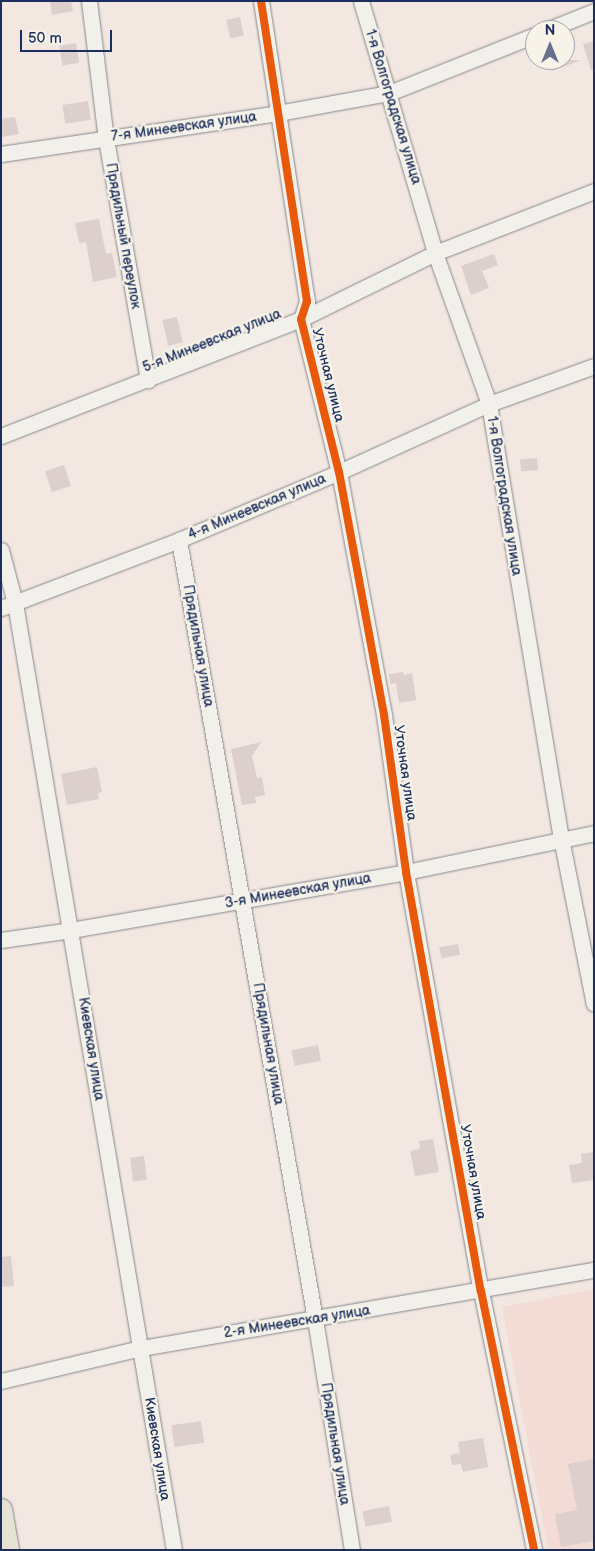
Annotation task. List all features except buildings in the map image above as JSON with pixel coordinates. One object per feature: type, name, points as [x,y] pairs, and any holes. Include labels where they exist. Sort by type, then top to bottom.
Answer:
[{"type":"highway","points":[[1,1510],[8,1550]]},
{"type":"street","name":"Прядильный переулок","points":[[89,1],[106,139],[148,380]]},
{"type":"street","name":"Уточная улица","points":[[261,1],[307,301],[302,319],[339,472],[384,715],[406,872],[481,1291],[534,1550]]},
{"type":"street","name":"1-я Волгоградская улица","points":[[361,1],[435,253],[489,404],[561,838],[594,1004]]},
{"type":"street","points":[[572,20],[594,11]]},
{"type":"street","name":"7-я Минеевская улица","points":[[1,154],[278,113],[389,93],[525,39]]},
{"type":"street","name":"5-я Минеевская улица","points":[[1,436],[302,319],[435,253],[594,191]]},
{"type":"street","name":"4-я Минеевская улица","points":[[8,606],[179,540],[339,472],[489,404],[594,366]]},
{"type":"street","name":"Прядильная улица","points":[[179,540],[316,1318],[352,1550]]},
{"type":"street","name":"Киевская улица","points":[[1,550],[8,606],[71,930],[174,1550]]},
{"type":"street","name":"3-я Минеевская улица","points":[[1,940],[71,930],[406,872],[561,838],[594,833]]},
{"type":"street","name":"2-я Минеевская улица","points":[[1,1380],[141,1348],[481,1291],[594,1270]]},
{"type":"shaded area","points":[[594,1289],[594,1550],[548,1550],[502,1307]]},
{"type":"cycle path","points":[[261,1],[307,301],[301,319],[339,472],[384,715],[406,872],[481,1291],[534,1550]]}]
